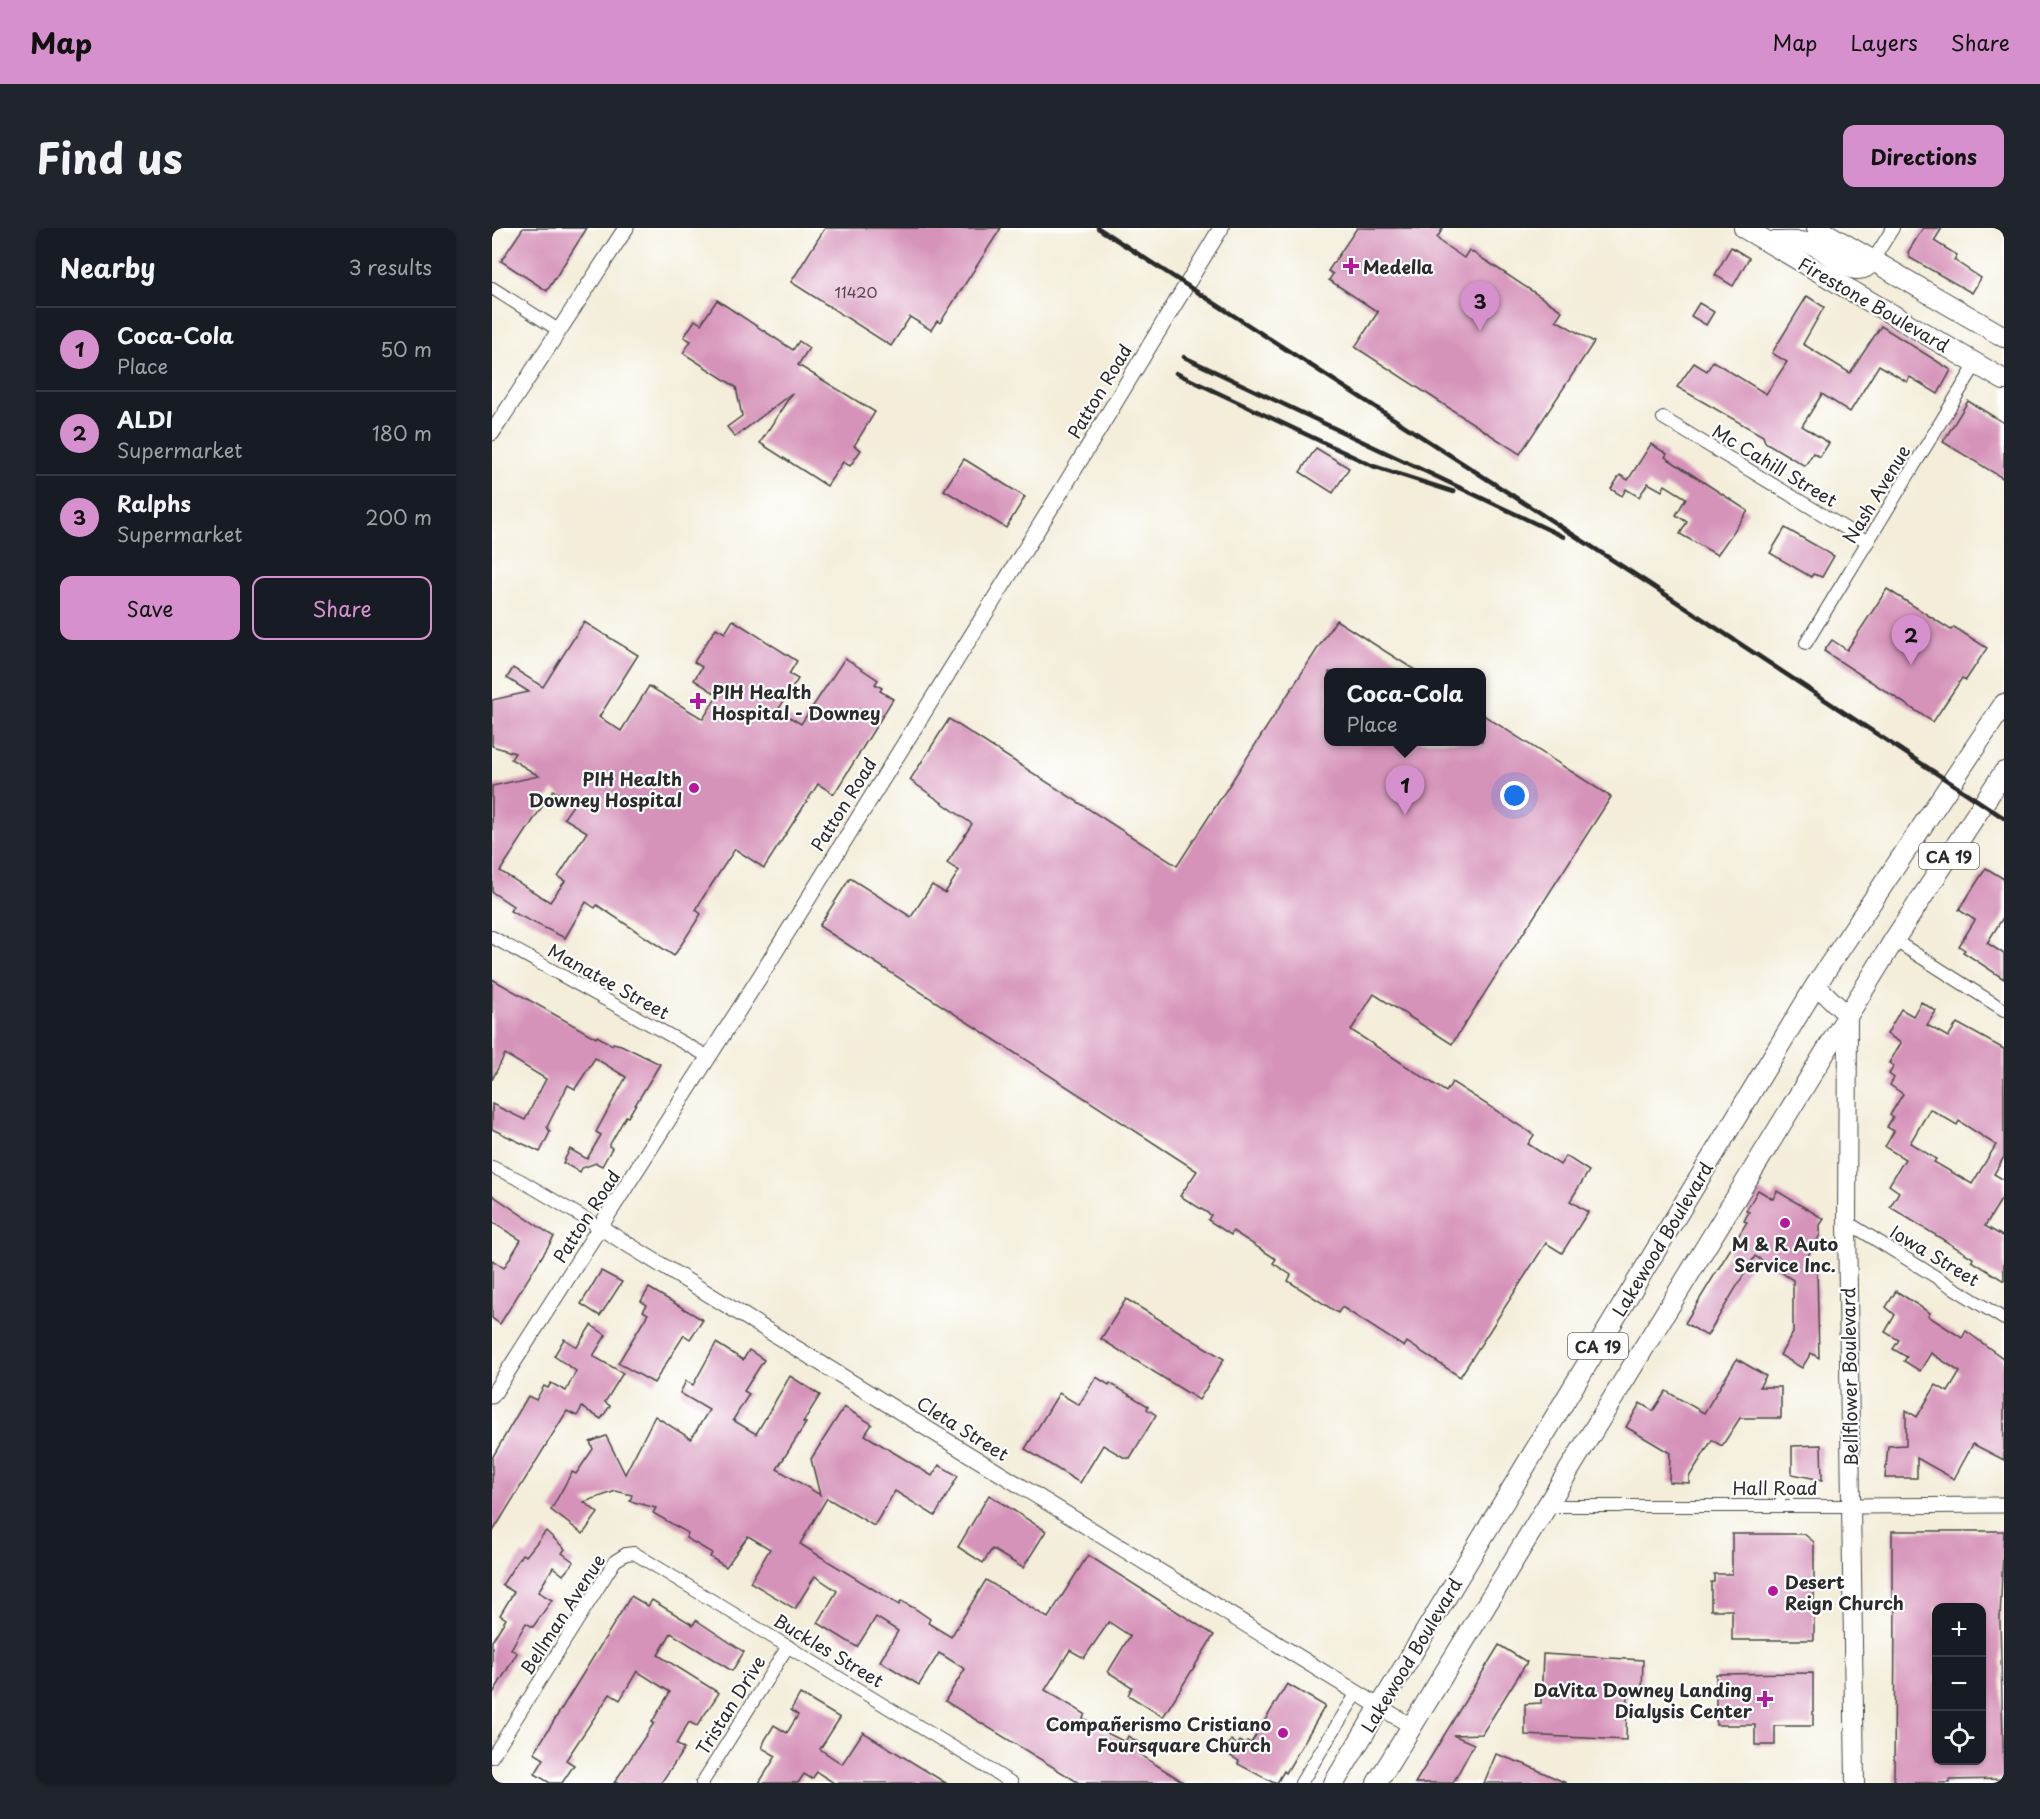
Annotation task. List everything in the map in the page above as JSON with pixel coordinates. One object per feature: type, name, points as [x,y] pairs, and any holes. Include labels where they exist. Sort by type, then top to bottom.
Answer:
[{"type":"main road","name":"Firestone Boulevard","points":[[1744,228],[2004,380]]},
{"type":"main road","name":"Firestone Boulevard","points":[[1817,228],[2004,337]]},
{"type":"main road","points":[[1768,242],[1810,243],[1841,263],[1855,269],[1870,264],[1873,260]]},
{"type":"main road","name":"Lakewood Boulevard","points":[[1334,1783],[1815,985],[2004,704]]},
{"type":"main road","name":"Lakewood Boulevard","points":[[1377,1783],[1894,940],[2004,772]]},
{"type":"main road","points":[[1815,985],[1848,1016]]},
{"type":"main road","name":"Bellflower Boulevard","points":[[1848,1016],[1847,1222],[1855,1783]]},
{"type":"street","points":[[492,433],[626,228]]},
{"type":"street","name":"Patton Road","points":[[492,1396],[709,1057],[1065,485],[1221,228]]},
{"type":"street","points":[[1873,260],[1893,228]]},
{"type":"street","points":[[492,288],[560,331]]},
{"type":"street","name":"Nash Avenue","points":[[1806,643],[1976,364]]},
{"type":"street","name":"Mc Cahill Street","points":[[1664,418],[1868,542]]},
{"type":"street","name":"Manatee Street","points":[[492,937],[709,1057]]},
{"type":"street","points":[[1894,940],[2004,1010]]},
{"type":"street","name":"Cleta Street","points":[[492,1167],[520,1180],[601,1228],[1411,1726]]},
{"type":"street","name":"Iowa Street","points":[[1847,1222],[2004,1319]]},
{"type":"street","name":"Hall Road","points":[[1546,1506],[2004,1505]]},
{"type":"street","name":"Buckles Street","points":[[626,1554],[640,1555],[1012,1783]]},
{"type":"street","name":"Bellman Avenue","points":[[492,1757],[615,1561],[626,1554]]},
{"type":"street","name":"Tristan Drive","points":[[702,1783],[788,1646]]},
{"type":"street","name":"Lakewood Boulevard","points":[[1301,1783],[1357,1693]]},
{"type":"building","points":[[523,228],[587,228],[547,291],[501,261]]},
{"type":"building","points":[[825,228],[1001,228],[940,323],[937,321],[931,330],[910,317],[891,346],[791,282]]},
{"type":"building","points":[[1357,228],[1443,228],[1437,238],[1442,243],[1464,258],[1469,250],[1491,264],[1562,311],[1556,320],[1594,342],[1520,454],[1355,347],[1378,312],[1329,280],[1333,274],[1328,271]]},
{"type":"building","points":[[1923,228],[1942,228],[1934,241],[1957,255],[1954,260],[1981,278],[1972,293],[1910,258],[1908,252]]},
{"type":"building","points":[[1731,247],[1749,258],[1733,286],[1715,275]]},
{"type":"building","points":[[1807,296],[1824,307],[1803,344],[1850,373],[1881,326],[1951,370],[1938,394],[1910,377],[1907,382],[1879,365],[1850,412],[1822,394],[1802,426],[1829,443],[1820,457],[1813,453],[1805,466],[1765,442],[1763,436],[1677,387],[1694,363],[1707,371],[1713,361],[1766,394],[1787,362],[1772,353]]},
{"type":"building","points":[[717,300],[793,350],[799,341],[809,348],[798,365],[875,412],[854,446],[861,450],[850,466],[843,462],[827,486],[760,443],[792,393],[735,437],[727,427],[742,416],[736,387],[683,353],[691,341],[684,337],[695,320],[701,324]]},
{"type":"building","points":[[1699,303],[1714,312],[1706,325],[1691,316]]},
{"type":"building","points":[[1968,401],[2004,423],[2004,479],[1943,442]]},
{"type":"building","points":[[1651,444],[1667,454],[1665,457],[1748,511],[1717,555],[1680,534],[1687,522],[1676,515],[1686,498],[1665,485],[1662,491],[1648,483],[1639,497],[1626,489],[1622,496],[1611,489],[1620,475],[1628,480]]},
{"type":"building","points":[[1316,448],[1349,468],[1333,493],[1300,472]]},
{"type":"building","points":[[964,459],[1025,497],[1006,528],[944,490]]},
{"type":"building","points":[[1785,528],[1834,556],[1822,577],[1813,574],[1811,577],[1770,553]]},
{"type":"building","points":[[1887,589],[1951,630],[1954,627],[1987,648],[1966,680],[1962,678],[1933,722],[1824,651],[1832,640],[1847,650]]},
{"type":"building","name":"PIH Health Downey Hospital","points":[[733,620],[797,661],[789,674],[798,679],[778,710],[801,724],[845,658],[878,680],[875,684],[882,688],[880,691],[893,699],[834,794],[818,784],[764,868],[735,849],[702,899],[696,910],[701,914],[674,956],[597,905],[595,908],[586,902],[565,938],[510,911],[513,906],[492,892],[492,786],[539,776],[511,759],[515,753],[492,746],[492,700],[529,692],[507,678],[513,668],[543,687],[584,622],[638,655],[599,717],[621,731],[649,686],[703,719],[718,695],[694,680],[702,667],[694,662],[716,628],[725,633]],"holes":[[[553,790],[574,804],[564,818],[587,832],[558,877],[565,881],[550,902],[500,871]]]},
{"type":"building","points":[[1336,620],[1412,668],[1324,668],[1324,746],[1486,746],[1486,717],[1611,797],[1452,1044],[1374,994],[1351,1030],[1446,1092],[1452,1082],[1534,1135],[1528,1144],[1560,1165],[1566,1156],[1589,1171],[1570,1201],[1588,1212],[1562,1253],[1546,1243],[1460,1377],[1407,1342],[1404,1347],[1342,1307],[1338,1313],[1288,1281],[1291,1275],[1273,1263],[1276,1259],[1233,1231],[1231,1235],[1208,1220],[1211,1215],[1180,1196],[1197,1171],[819,926],[850,878],[911,917],[932,885],[945,893],[959,871],[947,863],[972,824],[910,780],[949,719],[1177,866]]},
{"type":"building","points":[[1986,868],[2004,879],[2004,916],[1987,943],[2004,954],[2004,979],[1963,952],[1965,950],[1959,946],[1975,920],[1959,910]]},
{"type":"building","points":[[492,979],[596,1038],[597,1036],[612,1045],[613,1043],[621,1045],[660,1064],[628,1117],[626,1116],[609,1146],[612,1148],[602,1166],[596,1163],[582,1168],[580,1172],[563,1163],[570,1149],[587,1159],[601,1135],[596,1132],[626,1077],[595,1058],[575,1089],[568,1085],[547,1127],[550,1132],[540,1152],[492,1129],[492,1104],[525,1120],[546,1079],[505,1054],[492,1080]]},
{"type":"building","points":[[1921,1002],[1936,1011],[1927,1025],[1948,1037],[1957,1023],[2004,1049],[2004,1157],[1994,1174],[2004,1180],[2004,1195],[1985,1226],[2004,1237],[2004,1281],[1972,1261],[1973,1258],[1890,1207],[1899,1192],[1889,1185],[1905,1159],[1885,1147],[1894,1131],[1887,1127],[1893,1117],[1890,1115],[1903,1094],[1890,1085],[1894,1078],[1889,1074],[1894,1066],[1889,1063],[1901,1043],[1887,1034],[1901,1009],[1913,1016]],"holes":[[[1930,1109],[1957,1125],[1959,1121],[1996,1145],[1972,1184],[1934,1162],[1936,1159],[1910,1143]]]},
{"type":"building","points":[[1758,1190],[1773,1199],[1777,1191],[1824,1219],[1820,1225],[1820,1235],[1805,1261],[1817,1268],[1819,1358],[1811,1353],[1802,1368],[1780,1355],[1793,1333],[1793,1280],[1755,1256],[1707,1336],[1685,1323],[1747,1222],[1744,1221],[1749,1212],[1746,1211]]},
{"type":"building","points":[[492,1195],[554,1237],[500,1324],[492,1318],[492,1260],[504,1268],[521,1240],[492,1222]]},
{"type":"building","points":[[601,1271],[622,1282],[600,1316],[581,1304]]},
{"type":"building","points":[[649,1288],[703,1320],[690,1339],[684,1335],[654,1383],[618,1363],[648,1314],[643,1311],[647,1305],[641,1301]]},
{"type":"building","points":[[1896,1291],[1930,1313],[1928,1316],[1962,1338],[1966,1331],[2004,1359],[2004,1460],[1973,1444],[1954,1479],[1917,1458],[1917,1478],[1885,1478],[1888,1446],[1906,1445],[1906,1410],[1917,1417],[1936,1385],[1948,1392],[1960,1372],[1931,1353],[1920,1371],[1904,1361],[1907,1357],[1893,1349],[1899,1340],[1885,1332],[1895,1315],[1886,1307]]},
{"type":"building","points":[[1126,1299],[1224,1359],[1199,1400],[1101,1339]]},
{"type":"building","points":[[591,1325],[606,1335],[593,1356],[623,1373],[605,1402],[610,1406],[601,1419],[582,1407],[577,1416],[567,1411],[492,1533],[492,1458],[528,1396],[536,1400],[544,1386],[548,1388],[551,1383],[566,1391],[576,1371],[554,1356],[564,1339],[577,1347]]},
{"type":"building","points":[[716,1343],[743,1360],[749,1350],[764,1360],[744,1391],[749,1394],[733,1420],[756,1434],[790,1376],[820,1395],[803,1422],[806,1423],[777,1469],[820,1495],[811,1459],[844,1407],[872,1424],[865,1435],[932,1476],[939,1465],[958,1476],[935,1516],[895,1491],[874,1526],[827,1498],[800,1544],[899,1605],[901,1601],[914,1608],[930,1619],[928,1623],[951,1637],[986,1580],[1048,1618],[1088,1555],[1214,1635],[1163,1717],[1128,1695],[1132,1687],[1108,1672],[1130,1636],[1109,1622],[1084,1658],[1070,1650],[1045,1690],[1085,1714],[1083,1718],[1107,1733],[1125,1742],[1128,1736],[1141,1744],[1136,1752],[1185,1783],[1079,1783],[945,1701],[965,1669],[944,1656],[939,1653],[919,1685],[880,1661],[898,1631],[876,1617],[857,1647],[818,1623],[837,1591],[815,1576],[795,1609],[750,1582],[770,1549],[748,1536],[726,1567],[710,1557],[712,1553],[686,1538],[688,1533],[653,1513],[656,1508],[630,1501],[632,1495],[616,1491],[584,1502],[598,1513],[583,1534],[551,1510],[572,1472],[576,1474],[593,1449],[590,1442],[606,1436],[625,1474],[655,1416],[691,1439],[709,1410],[680,1393],[686,1381],[693,1385]]},
{"type":"building","points":[[1737,1359],[1766,1376],[1759,1387],[1781,1387],[1781,1418],[1740,1418],[1722,1446],[1712,1440],[1689,1477],[1689,1483],[1669,1482],[1670,1453],[1626,1427],[1640,1403],[1653,1411],[1666,1391],[1704,1413]]},
{"type":"building","points":[[1096,1377],[1148,1406],[1147,1409],[1156,1415],[1130,1458],[1125,1458],[1103,1445],[1080,1483],[1025,1449],[1059,1393],[1079,1405]]},
{"type":"building","points":[[1821,1445],[1822,1480],[1792,1474],[1792,1446]]},
{"type":"building","points":[[989,1495],[1046,1531],[1023,1568],[992,1549],[983,1563],[958,1547]]},
{"type":"building","points":[[546,1531],[565,1549],[562,1553],[574,1562],[563,1575],[553,1567],[538,1592],[552,1600],[533,1627],[526,1623],[511,1649],[517,1653],[492,1695],[492,1641],[506,1619],[500,1615],[514,1592],[502,1585],[522,1554],[526,1556]]},
{"type":"building","points":[[1892,1531],[2004,1531],[2000,1619],[2004,1779],[1950,1780],[1950,1783],[1894,1783],[1895,1598],[1892,1598]]},
{"type":"building","name":"Desert Reign Church","points":[[1732,1534],[1804,1534],[1814,1542],[1814,1640],[1732,1640],[1732,1610],[1711,1610],[1711,1582],[1714,1582],[1714,1574],[1732,1574]]},
{"type":"building","points":[[631,1596],[648,1606],[652,1600],[693,1625],[696,1620],[744,1652],[732,1671],[671,1633],[658,1655],[719,1693],[697,1726],[689,1722],[676,1744],[684,1749],[661,1783],[614,1783],[654,1723],[652,1722],[670,1692],[637,1671],[620,1700],[610,1694],[566,1760],[574,1765],[562,1783],[550,1783],[535,1774],[544,1759],[534,1753]]},
{"type":"building","points":[[1499,1645],[1527,1662],[1482,1734],[1453,1735],[1474,1744],[1453,1783],[1415,1783]]},
{"type":"building","points":[[1543,1654],[1643,1660],[1642,1691],[1627,1690],[1626,1740],[1525,1735],[1525,1704],[1541,1703]]},
{"type":"building","name":"DaVita Downey Landing Dialysis Center","points":[[1813,1673],[1813,1726],[1775,1726],[1775,1745],[1755,1745],[1755,1725],[1716,1725],[1716,1674]]},
{"type":"building","name":"Compañerismo Cristiano Foursquare Church","points":[[1287,1684],[1325,1706],[1286,1773],[1284,1771],[1277,1783],[1274,1783],[1238,1764],[1239,1761],[1224,1752],[1231,1740],[1238,1745],[1240,1741],[1245,1744],[1247,1741],[1251,1743]]},
{"type":"building","points":[[800,1694],[840,1718],[820,1749],[842,1764],[863,1732],[946,1783],[834,1783],[817,1772],[812,1779],[804,1774],[798,1783],[759,1783],[776,1756],[762,1748],[765,1740],[774,1725],[787,1733],[798,1715],[791,1710]]},
{"type":"building","points":[[1496,1754],[1524,1764],[1566,1783],[1484,1783]]},
{"type":"railway","points":[[1098,228],[1648,583],[2004,818]]},
{"type":"railway","points":[[1184,357],[1564,537]]},
{"type":"railway","points":[[1176,373],[1373,466],[1454,492]]},
{"type":"place","name":"Medella","points":[[1351,266]]},
{"type":"place","name":"Ralphs","points":[[1480,331]]},
{"type":"place","name":"ALDI","points":[[1911,665]]},
{"type":"place","name":"PIH Health Hospital - Downey","points":[[698,701]]},
{"type":"place","name":"PIH Health Downey Hospital","points":[[694,788]]},
{"type":"place","name":"Coca-Cola","points":[[1405,815]]},
{"type":"place","name":"M & R Auto Service Inc.","points":[[1785,1223]]},
{"type":"place","name":"Desert Reign Church","points":[[1773,1591]]},
{"type":"place","name":"DaVita Downey Landing Dialysis Center","points":[[1765,1699]]},
{"type":"place","name":"Compañerismo Cristiano Foursquare Church","points":[[1283,1733]]}]
